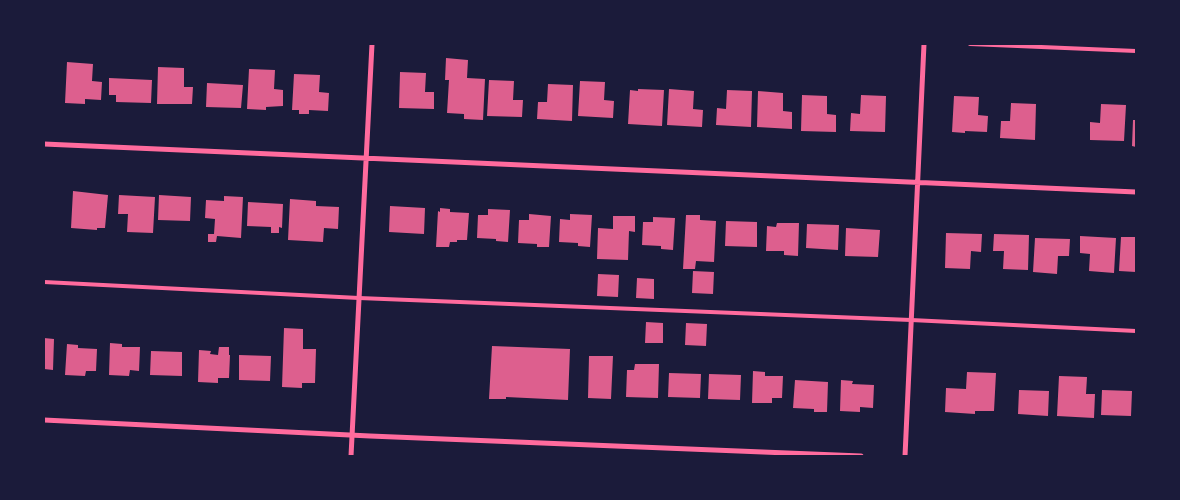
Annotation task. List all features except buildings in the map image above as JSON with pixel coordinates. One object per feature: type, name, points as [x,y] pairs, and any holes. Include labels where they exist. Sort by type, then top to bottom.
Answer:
[{"type":"street","points":[[351,456],[372,44]]},
{"type":"street","points":[[905,456],[924,44]]},
{"type":"street","points":[[44,144],[1136,192]]},
{"type":"street","points":[[44,420],[861,456]]},
{"type":"lane","points":[[970,44],[1136,52]]},
{"type":"lane","points":[[44,282],[359,298],[1136,331]]}]
